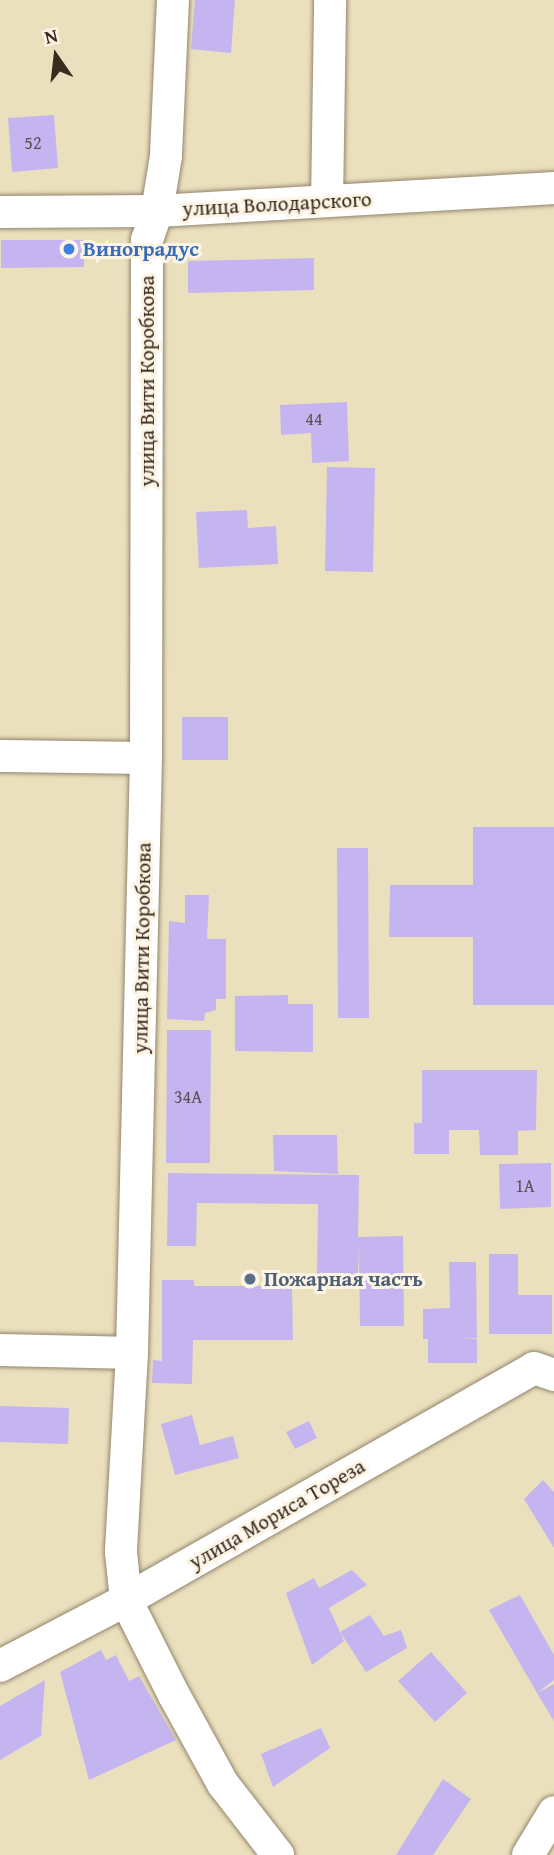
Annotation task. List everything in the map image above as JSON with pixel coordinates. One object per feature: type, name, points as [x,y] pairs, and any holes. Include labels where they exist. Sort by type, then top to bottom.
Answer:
[{"type":"street","name":"улица Вити Коробкова","points":[[173,0],[166,156],[157,211],[147,240],[146,758],[132,1353],[121,1552],[126,1600],[223,1784],[278,1855]]},
{"type":"street","points":[[327,201],[330,0]]},
{"type":"street","name":"улица Володарского","points":[[0,212],[157,211],[554,188]]},
{"type":"street","points":[[0,756],[146,758]]},
{"type":"street","points":[[0,1350],[132,1353]]},
{"type":"street","name":"улица Мориса Тореза","points":[[0,1666],[126,1600],[534,1368],[554,1375]]},
{"type":"street","points":[[528,1855],[554,1812]]},
{"type":"building","points":[[195,0],[235,0],[231,53],[191,49]]},
{"type":"building","points":[[54,115],[58,168],[12,172],[8,118]]},
{"type":"building","points":[[1,240],[84,240],[84,267],[1,268]]},
{"type":"building","points":[[314,258],[314,290],[188,293],[188,261]]},
{"type":"building","points":[[347,402],[349,461],[312,463],[311,433],[281,435],[280,405]]},
{"type":"building","points":[[327,467],[375,468],[373,572],[325,571]]},
{"type":"building","points":[[247,510],[248,528],[276,526],[278,564],[199,568],[196,512]]},
{"type":"building","points":[[182,717],[228,717],[228,760],[182,760]]},
{"type":"building","points":[[473,827],[554,827],[554,1005],[473,1005],[473,937],[389,937],[390,885],[473,885]]},
{"type":"building","points":[[337,848],[368,848],[369,1018],[338,1018]]},
{"type":"building","points":[[185,895],[209,895],[207,939],[226,939],[226,999],[216,999],[216,1010],[205,1013],[204,1021],[167,1019],[169,921],[185,923]]},
{"type":"building","points":[[288,995],[288,1004],[313,1004],[313,1052],[235,1051],[235,996]]},
{"type":"building","points":[[167,1030],[211,1030],[210,1163],[166,1163]]},
{"type":"building","points":[[422,1070],[537,1070],[536,1130],[518,1131],[518,1155],[480,1155],[479,1130],[449,1130],[449,1154],[414,1154],[414,1123],[422,1123]]},
{"type":"building","points":[[273,1135],[337,1135],[338,1174],[274,1171]]},
{"type":"building","points":[[551,1163],[551,1207],[500,1209],[499,1164]]},
{"type":"building","points":[[168,1173],[359,1175],[358,1237],[403,1236],[404,1326],[360,1326],[359,1247],[358,1277],[317,1276],[318,1204],[197,1203],[196,1246],[167,1246]]},
{"type":"building","points":[[489,1254],[518,1254],[518,1295],[552,1295],[552,1334],[489,1334]]},
{"type":"building","points":[[449,1262],[476,1262],[477,1338],[463,1338],[477,1339],[477,1363],[428,1363],[428,1339],[423,1339],[423,1309],[450,1308]]},
{"type":"building","points":[[162,1280],[194,1280],[194,1286],[292,1286],[293,1340],[193,1340],[192,1384],[152,1383],[153,1360],[162,1361]]},
{"type":"building","points":[[0,1406],[69,1408],[68,1444],[0,1442]]},
{"type":"building","points":[[192,1415],[200,1445],[233,1436],[239,1458],[175,1475],[161,1424]]},
{"type":"building","points":[[309,1421],[317,1438],[295,1449],[286,1432]]},
{"type":"building","points":[[543,1480],[554,1492],[554,1548],[524,1499]]},
{"type":"building","points":[[352,1570],[367,1585],[329,1608],[344,1641],[312,1665],[286,1593],[314,1578],[319,1588]]},
{"type":"building","points":[[520,1595],[554,1655],[554,1680],[537,1693],[489,1610]]},
{"type":"building","points":[[370,1615],[384,1636],[401,1630],[407,1648],[366,1672],[340,1632]]},
{"type":"building","points":[[101,1650],[106,1660],[116,1655],[129,1681],[139,1676],[176,1740],[89,1780],[60,1672]]},
{"type":"building","points":[[431,1652],[467,1693],[435,1722],[398,1681]]},
{"type":"building","points":[[45,1680],[41,1736],[0,1760],[0,1706]]},
{"type":"building","points":[[554,1684],[554,1721],[537,1693]]},
{"type":"building","points":[[321,1728],[330,1748],[273,1787],[261,1754]]},
{"type":"building","points":[[443,1779],[471,1799],[433,1855],[396,1855]]},
{"type":"place","name":"Виноградус","points":[[69,249]]},
{"type":"place","name":"Пожарная часть","points":[[250,1279]]}]
